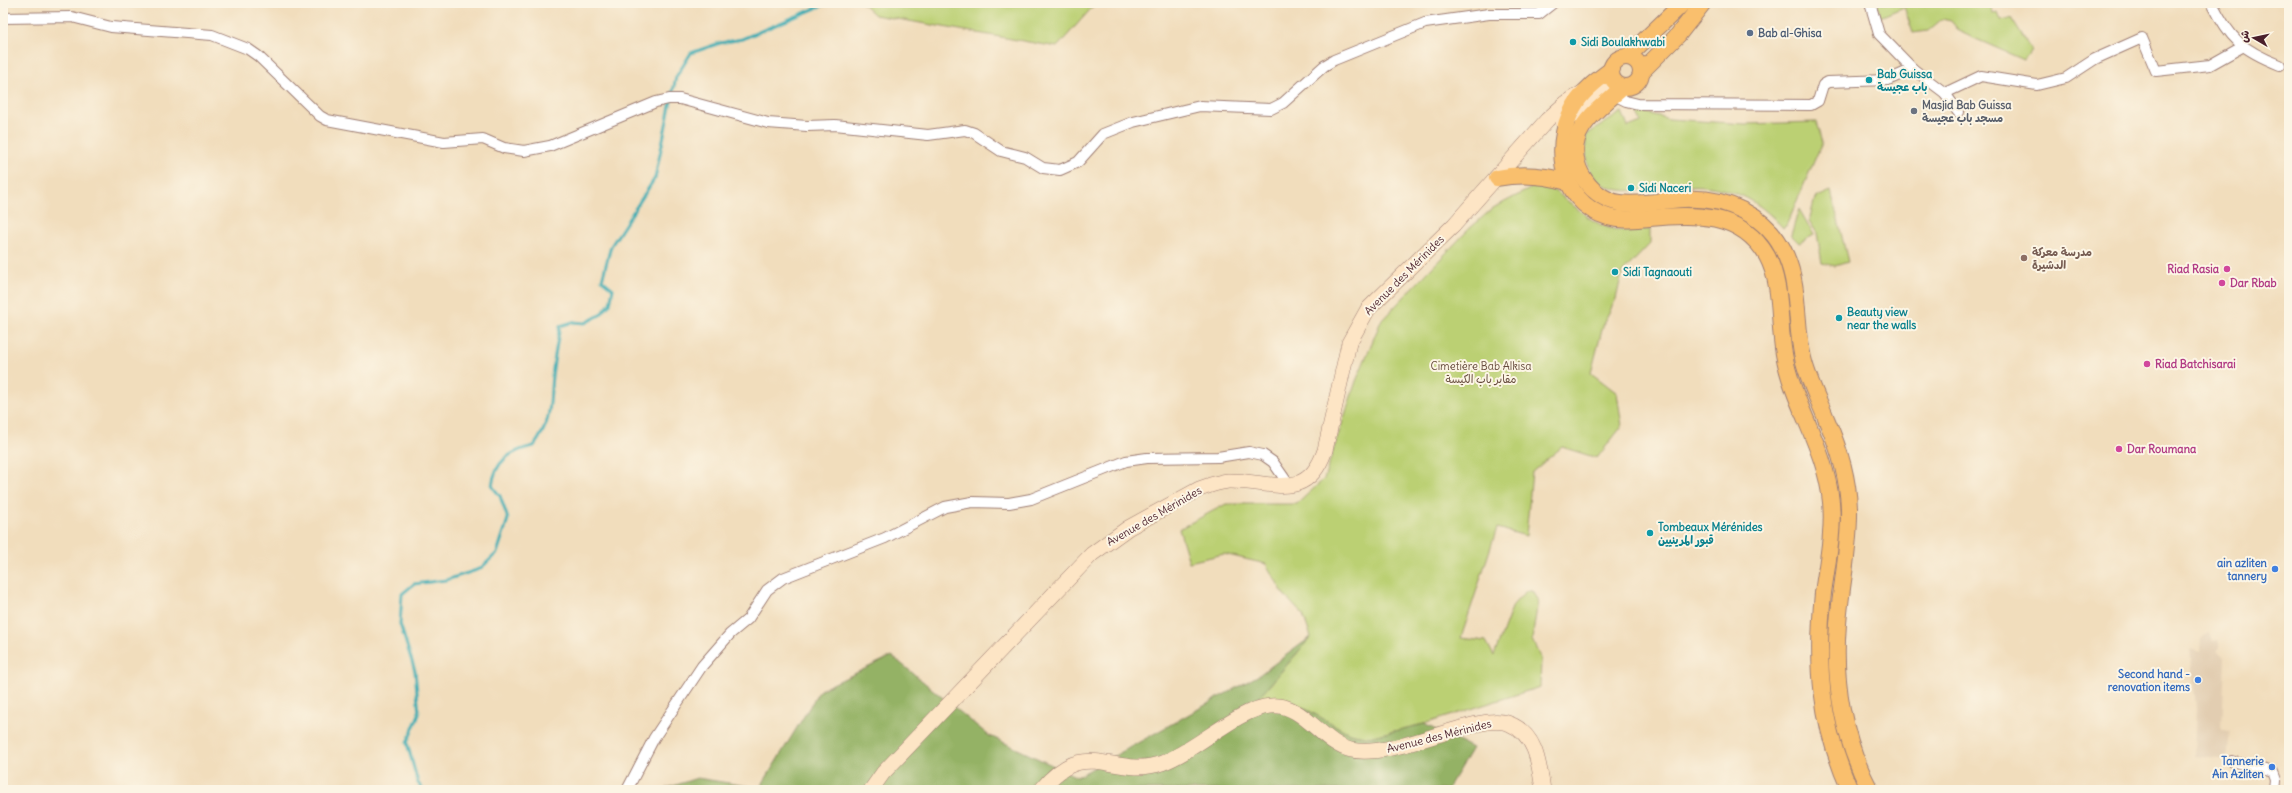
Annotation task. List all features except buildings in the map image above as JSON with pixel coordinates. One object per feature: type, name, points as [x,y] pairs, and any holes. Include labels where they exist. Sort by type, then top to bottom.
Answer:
[{"type":"main road","points":[[1683,3],[1627,57],[1616,61],[1612,69],[1585,91],[1568,119],[1563,134],[1561,154],[1568,182],[1574,193],[1588,207],[1614,219],[1697,215],[1730,223],[1754,238],[1768,258],[1777,286],[1783,345],[1787,366],[1823,461],[1832,505],[1831,529],[1820,629],[1820,689],[1825,718],[1834,749],[1850,790]]},
{"type":"main road","points":[[1535,135],[1568,119],[1618,89],[1629,87],[1636,83],[1641,72],[1678,35],[1703,3]]},
{"type":"main road","points":[[1627,57],[1637,62],[1641,72]]},
{"type":"main road","points":[[1612,69],[1613,79],[1618,89]]},
{"type":"main road","points":[[1618,89],[1583,125],[1576,140],[1576,162],[1583,178],[1593,190],[1609,199],[1622,203],[1698,198],[1731,205],[1748,212],[1768,228],[1787,257],[1794,284],[1803,360],[1836,443],[1846,482],[1849,518],[1838,625],[1838,676],[1843,718],[1849,740],[1870,790]]},
{"type":"main road","name":"Avenue des Mérinides","points":[[871,790],[883,773],[995,654],[1078,568],[1111,539],[1199,490],[1214,484],[1228,481],[1290,485],[1311,476],[1319,466],[1349,342],[1356,326],[1368,309],[1454,225],[1557,110],[1585,91]]},
{"type":"main road","points":[[1497,178],[1526,174],[1568,182]]},
{"type":"main road","name":"Avenue des Mérinides","points":[[1041,790],[1068,766],[1084,760],[1103,760],[1123,766],[1147,767],[1163,762],[1182,754],[1250,712],[1272,706],[1285,708],[1300,714],[1335,744],[1350,750],[1366,752],[1387,750],[1476,725],[1506,722],[1523,733],[1532,743],[1539,766],[1543,790]]},
{"type":"street","points":[[3,18],[72,17],[111,27],[212,35],[242,46],[258,56],[320,116],[327,120],[444,142],[483,139],[513,150],[538,149],[656,102],[674,99],[768,122],[807,126],[835,125],[928,135],[965,130],[974,133],[1001,151],[1034,161],[1043,168],[1060,170],[1078,162],[1103,134],[1133,122],[1200,106],[1271,109],[1283,103],[1324,66],[1334,60],[1410,28],[1425,23],[1489,14],[1539,14],[1553,3]]},
{"type":"street","points":[[1870,3],[1879,34],[1913,70],[1945,93],[1958,112]]},
{"type":"street","points":[[2212,3],[2223,25],[2242,47],[2260,57],[2280,64]]},
{"type":"street","points":[[1945,93],[1981,76],[2037,85],[2066,78],[2095,60],[2142,38],[2156,70],[2210,65],[2242,47]]},
{"type":"street","points":[[1618,89],[1626,101],[1638,104],[1811,104],[1818,101],[1824,85],[1828,82],[1888,80],[1913,70]]},
{"type":"street","points":[[627,790],[654,738],[702,666],[730,634],[748,619],[767,590],[783,578],[885,538],[945,507],[972,502],[1009,503],[1031,499],[1126,462],[1147,458],[1218,457],[1249,452],[1263,455],[1273,462],[1290,485]]},
{"type":"street","points":[[2232,762],[2272,772],[2276,780],[2275,790]]},
{"type":"shaded area","points":[[2210,632],[2213,641],[2218,640],[2220,647],[2217,651],[2225,659],[2222,730],[2230,731],[2227,760],[2194,756],[2196,707],[2190,650],[2201,653],[2201,655],[2202,639]]},
{"type":"green space","points":[[862,3],[1096,3],[1057,47],[875,15]]},
{"type":"green space","points":[[1877,3],[1991,3],[1993,13],[1998,12],[2001,20],[2011,18],[2031,50],[2024,60],[1960,32],[1951,21],[1942,19],[1928,31],[1913,33],[1904,7],[1880,17]]},
{"type":"green space","points":[[1637,110],[1669,119],[1745,124],[1816,122],[1822,143],[1786,226],[1783,228],[1760,206],[1743,196],[1711,187],[1670,187],[1628,191],[1610,188],[1596,179],[1588,162],[1586,135],[1622,112],[1628,127],[1641,122]]},
{"type":"green space","name":"Cimetière Bab Alkisa مقابر باب الكيسة","points":[[1541,183],[1556,192],[1601,225],[1630,231],[1650,229],[1650,244],[1622,273],[1616,299],[1604,322],[1591,373],[1617,393],[1622,426],[1597,458],[1562,447],[1532,472],[1526,536],[1497,528],[1461,638],[1486,641],[1494,656],[1513,605],[1526,591],[1532,591],[1538,601],[1532,640],[1541,659],[1540,687],[1424,724],[1369,737],[1349,733],[1328,722],[1255,702],[1311,637],[1303,615],[1285,596],[1266,564],[1224,554],[1189,562],[1179,529],[1226,504],[1297,504],[1324,479],[1356,381],[1381,321],[1469,229],[1493,208]]},
{"type":"green space","points":[[1831,191],[1848,262],[1835,266],[1822,263],[1817,233],[1809,221],[1815,198]]},
{"type":"green space","points":[[1799,209],[1814,235],[1799,243],[1791,235]]},
{"type":"green space","points":[[1311,637],[1255,702],[1291,701],[1349,733],[1369,737],[1424,724],[1472,748],[1447,790],[661,790],[697,778],[760,788],[820,690],[892,656],[988,735],[1077,777],[1259,675]]},
{"type":"waterway","points":[[423,790],[418,783],[407,743],[419,714],[415,671],[400,624],[402,594],[414,584],[446,580],[480,569],[497,553],[508,519],[500,496],[492,486],[496,470],[505,458],[511,454],[534,446],[544,428],[549,412],[553,370],[560,326],[573,322],[585,323],[600,315],[610,304],[613,289],[602,280],[611,246],[655,178],[676,77],[691,53],[720,43],[742,39],[828,3]]},
{"type":"place","name":"Bab al-Ghisa","points":[[1750,33]]},
{"type":"place","name":"Sidi Boulakhwabi","points":[[1573,42]]},
{"type":"place","name":"Bab Guissa باب عجيسة","points":[[1869,80]]},
{"type":"place","name":"Masjid Bab Guissa مسجد باب عجيسة","points":[[1914,111]]},
{"type":"place","name":"Sidi Naceri","points":[[1631,188]]},
{"type":"place","name":"مدرسة معركة الدشيرة","points":[[2024,258]]},
{"type":"place","name":"Riad Rasia","points":[[2227,269]]},
{"type":"place","name":"Sidi Tagnaouti","points":[[1615,272]]},
{"type":"place","name":"Dar Rbab","points":[[2222,283]]},
{"type":"place","name":"Beauty view near the walls","points":[[1839,318]]},
{"type":"place","name":"Riad Batchisarai","points":[[2147,364]]},
{"type":"place","name":"Dar Roumana","points":[[2119,449]]},
{"type":"place","name":"Tombeaux Mérénides قبور المرينيين","points":[[1650,533]]},
{"type":"place","name":"ain azliten tannery","points":[[2275,569]]},
{"type":"place","name":"Second hand - renovation items","points":[[2198,680]]},
{"type":"place","name":"Tannerie Ain Azliten","points":[[2272,767]]}]
